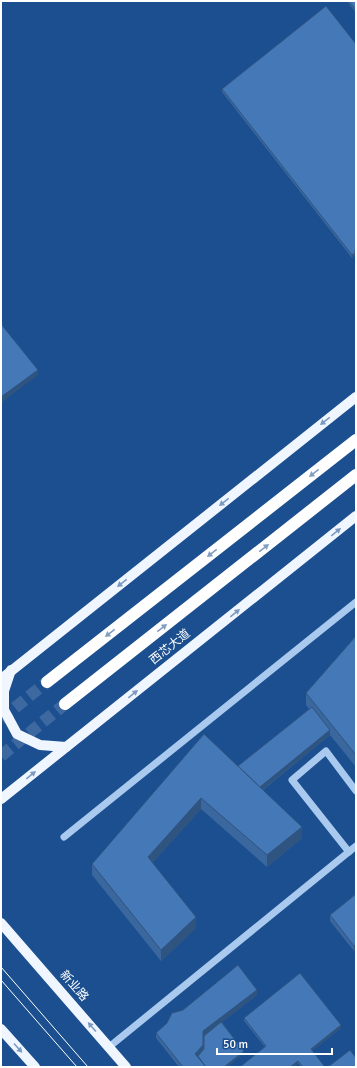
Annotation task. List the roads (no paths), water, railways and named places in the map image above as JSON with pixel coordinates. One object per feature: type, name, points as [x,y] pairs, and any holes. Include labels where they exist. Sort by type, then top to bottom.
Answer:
[{"type":"highway","points":[[47,682],[356,440]]},
{"type":"highway","name":"西芯大道","points":[[65,704],[356,475]]},
{"type":"main road","points":[[1,679],[356,397]]},
{"type":"main road","name":"西芯大道","points":[[1,799],[356,516]]},
{"type":"main road","points":[[11,670],[4,691],[4,710],[17,734],[40,745],[66,747]]},
{"type":"main road","name":"新业路","points":[[1,923],[126,1067]]},
{"type":"main road","points":[[1,1029],[35,1067]]},
{"type":"lane","points":[[64,837],[356,602]]},
{"type":"lane","points":[[349,852],[292,780],[326,752],[356,790]]},
{"type":"lane","points":[[109,1047],[356,846]]},
{"type":"tunnel","points":[[1,719],[47,682]]},
{"type":"tunnel","points":[[1,756],[65,704]]},
{"type":"tram line","points":[[1,967],[88,1067]]},
{"type":"tram line","points":[[1,980],[77,1067]]}]
